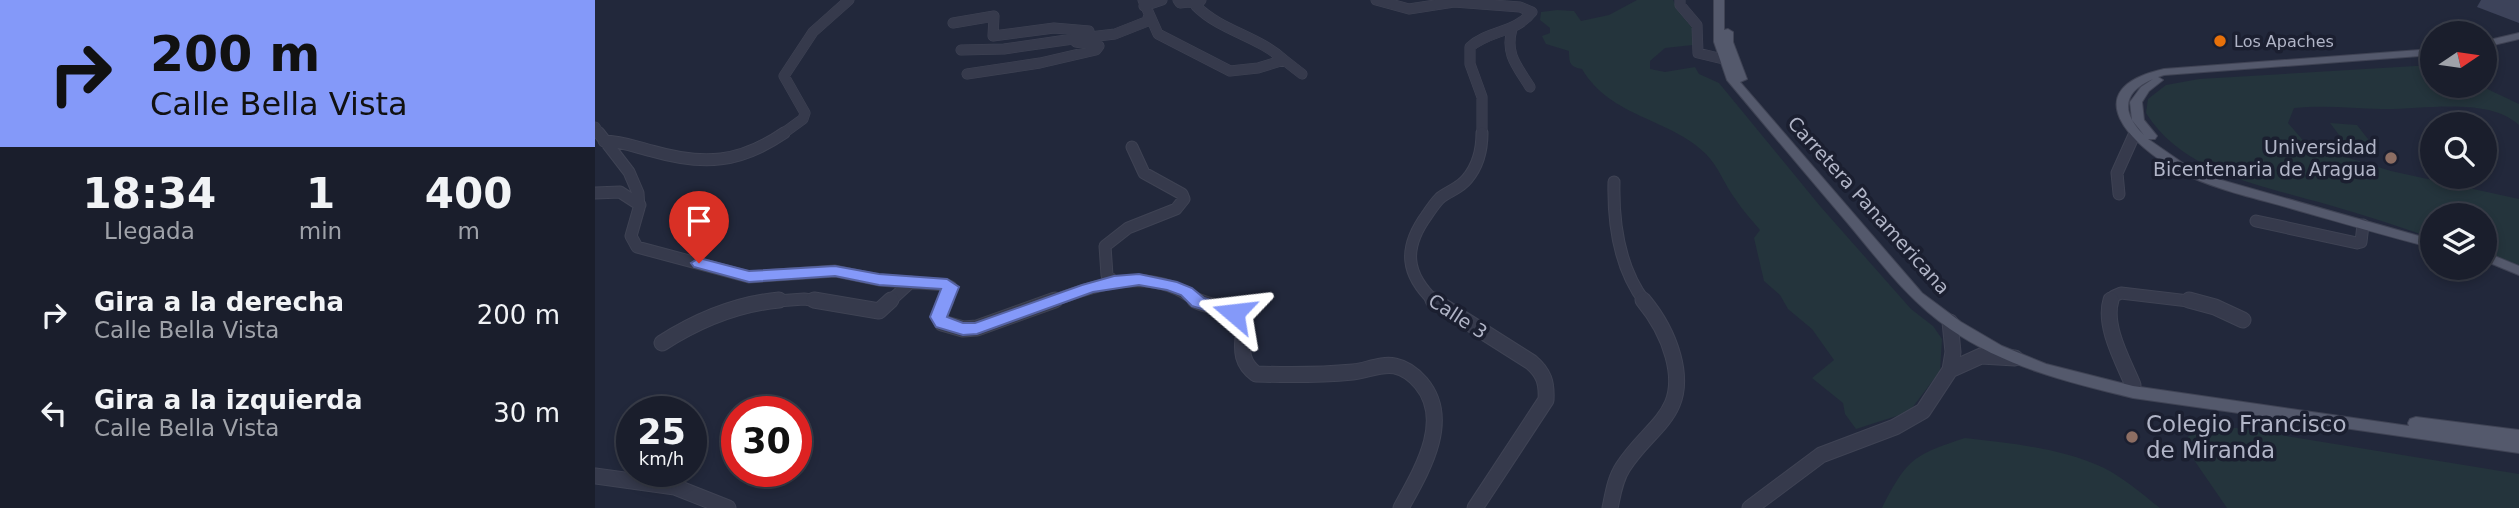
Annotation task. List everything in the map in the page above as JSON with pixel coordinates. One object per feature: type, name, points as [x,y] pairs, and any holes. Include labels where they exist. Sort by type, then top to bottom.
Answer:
[{"type":"main road","name":"Carretera Panamericana","points":[[1719,0],[1719,42],[1731,78],[1917,296],[1950,322],[2016,359],[2061,376],[2143,395],[2519,447]]},
{"type":"main road","name":"Carretera Panamericana","points":[[1727,0],[1728,42],[1741,78],[1927,293],[1960,318],[2003,344],[2062,368],[2133,385],[2519,436]]},
{"type":"main road","points":[[2497,41],[2519,36]]},
{"type":"main road","points":[[2497,48],[2519,43]]},
{"type":"main road","points":[[2420,55],[2214,66],[2154,74],[2136,83],[2122,98],[2122,117],[2135,133],[2179,166],[2225,187],[2420,240]]},
{"type":"main road","points":[[2420,55],[2184,74],[2154,82],[2136,102],[2138,120],[2148,134],[2165,150],[2199,170],[2231,182],[2420,233]]},
{"type":"main road","points":[[2497,261],[2519,271]]},
{"type":"main road","points":[[2497,267],[2519,277]]},
{"type":"street","points":[[604,141],[622,141],[683,157],[730,159],[754,152],[803,119],[805,113],[784,76],[813,32],[849,0]]},
{"type":"street","points":[[1163,0],[1143,3],[1149,18],[1163,37],[1230,71],[1258,68],[1284,60]]},
{"type":"street","points":[[1178,0],[1180,3],[1200,1]]},
{"type":"street","points":[[1376,0],[1409,9],[1454,2],[1530,10],[1531,16],[1512,29],[1508,44],[1510,53],[1530,88]]},
{"type":"street","points":[[1680,0],[1680,5],[1697,25],[1699,53],[1723,59]]},
{"type":"street","points":[[1200,1],[1196,6],[1214,23],[1260,41],[1302,74]]},
{"type":"street","points":[[953,23],[994,16],[993,36],[1054,28],[1094,30],[1149,18]]},
{"type":"street","points":[[961,50],[1004,49],[1128,31],[1149,18]]},
{"type":"street","points":[[992,29],[1057,20]]},
{"type":"street","name":"Calle 3","points":[[1475,508],[1546,400],[1548,384],[1542,370],[1531,362],[1430,300],[1419,289],[1413,277],[1411,250],[1429,211],[1441,196],[1463,183],[1470,175],[1483,146],[1481,124],[1484,107],[1469,64],[1469,47],[1478,40],[1512,29]]},
{"type":"street","points":[[967,74],[1040,63],[1099,47],[1073,39]]},
{"type":"street","points":[[595,127],[627,168],[639,195],[631,236],[637,247],[749,276],[835,271],[951,287],[939,317],[942,323],[963,329],[977,328],[1065,295],[1114,282],[1157,281],[1187,292],[1198,302],[1234,313],[1244,327],[1241,351],[1248,368],[1256,374],[1355,372],[1393,365],[1407,370],[1421,382],[1431,399],[1435,421],[1431,446],[1401,508]]},
{"type":"street","points":[[2119,194],[2117,173],[2135,133]]},
{"type":"street","points":[[1114,282],[1107,275],[1105,246],[1128,228],[1176,209],[1184,199],[1182,194],[1146,176],[1137,165],[1132,147]]},
{"type":"street","points":[[1610,508],[1617,480],[1624,466],[1673,404],[1678,388],[1668,339],[1658,318],[1644,303],[1631,282],[1623,260],[1613,205],[1614,182]]},
{"type":"street","points":[[595,193],[615,190],[625,192],[639,205]]},
{"type":"street","points":[[2256,221],[2357,243],[2361,242],[2363,225]]},
{"type":"street","points":[[662,343],[702,320],[749,304],[805,299],[879,311],[911,282]]},
{"type":"street","points":[[2133,385],[2117,346],[2112,324],[2109,301],[2113,296],[2131,293],[2176,298],[2216,306],[2243,320]]},
{"type":"street","points":[[1750,508],[1821,455],[1895,427],[1923,411],[1950,370],[1954,352],[1950,322]]},
{"type":"street","points":[[1950,370],[1967,358],[1981,354],[2016,359]]},
{"type":"street","points":[[595,476],[675,487],[728,508]]},
{"type":"shaded area","points":[[1637,0],[1673,0],[1694,30],[1693,45],[1665,48],[1650,61],[1650,69],[1665,72],[1695,67],[1699,74],[1719,83],[1820,206],[1911,309],[1933,326],[1942,339],[1940,371],[1909,412],[1856,429],[1845,414],[1843,403],[1812,378],[1834,360],[1812,329],[1788,309],[1780,295],[1764,281],[1754,238],[1760,230],[1732,195],[1711,159],[1676,132],[1624,108],[1609,98],[1594,85],[1582,69],[1571,64],[1569,51],[1546,44],[1542,36],[1550,33],[1550,28],[1540,20],[1541,12],[1574,11],[1581,21],[1609,15]]},
{"type":"shaded area","points":[[2420,66],[2420,98],[2497,98],[2497,94],[2519,104],[2519,125],[2497,112],[2453,106],[2294,108],[2288,123],[2307,145],[2420,177],[2420,189],[2473,189],[2519,199],[2519,271],[2497,261],[2497,203],[2420,203],[2420,234],[2253,184],[2204,164],[2162,134],[2146,113],[2148,99],[2166,85],[2199,79]]},
{"type":"shaded area","points":[[2330,123],[2357,125],[2371,143],[2343,140]]},
{"type":"shaded area","points":[[2195,427],[2237,428],[2519,474],[2519,508],[2227,508],[2183,444]]},
{"type":"shaded area","points":[[1965,438],[2035,447],[2086,461],[2117,476],[2160,508],[1882,508],[1898,479],[1913,461],[1934,449]]},
{"type":"place","name":"Los Apaches","points":[[2220,41]]},
{"type":"place","name":"Universidad Bicentenaria de Aragua","points":[[2391,158]]},
{"type":"place","name":"Colegio Francisco de Miranda","points":[[2132,437]]},
{"type":"route","points":[[699,263],[749,276],[835,271],[879,279],[947,285],[951,287],[939,310],[939,317],[942,323],[963,329],[994,323],[1087,288],[1139,279],[1171,285],[1187,292],[1198,302],[1234,313]]}]
